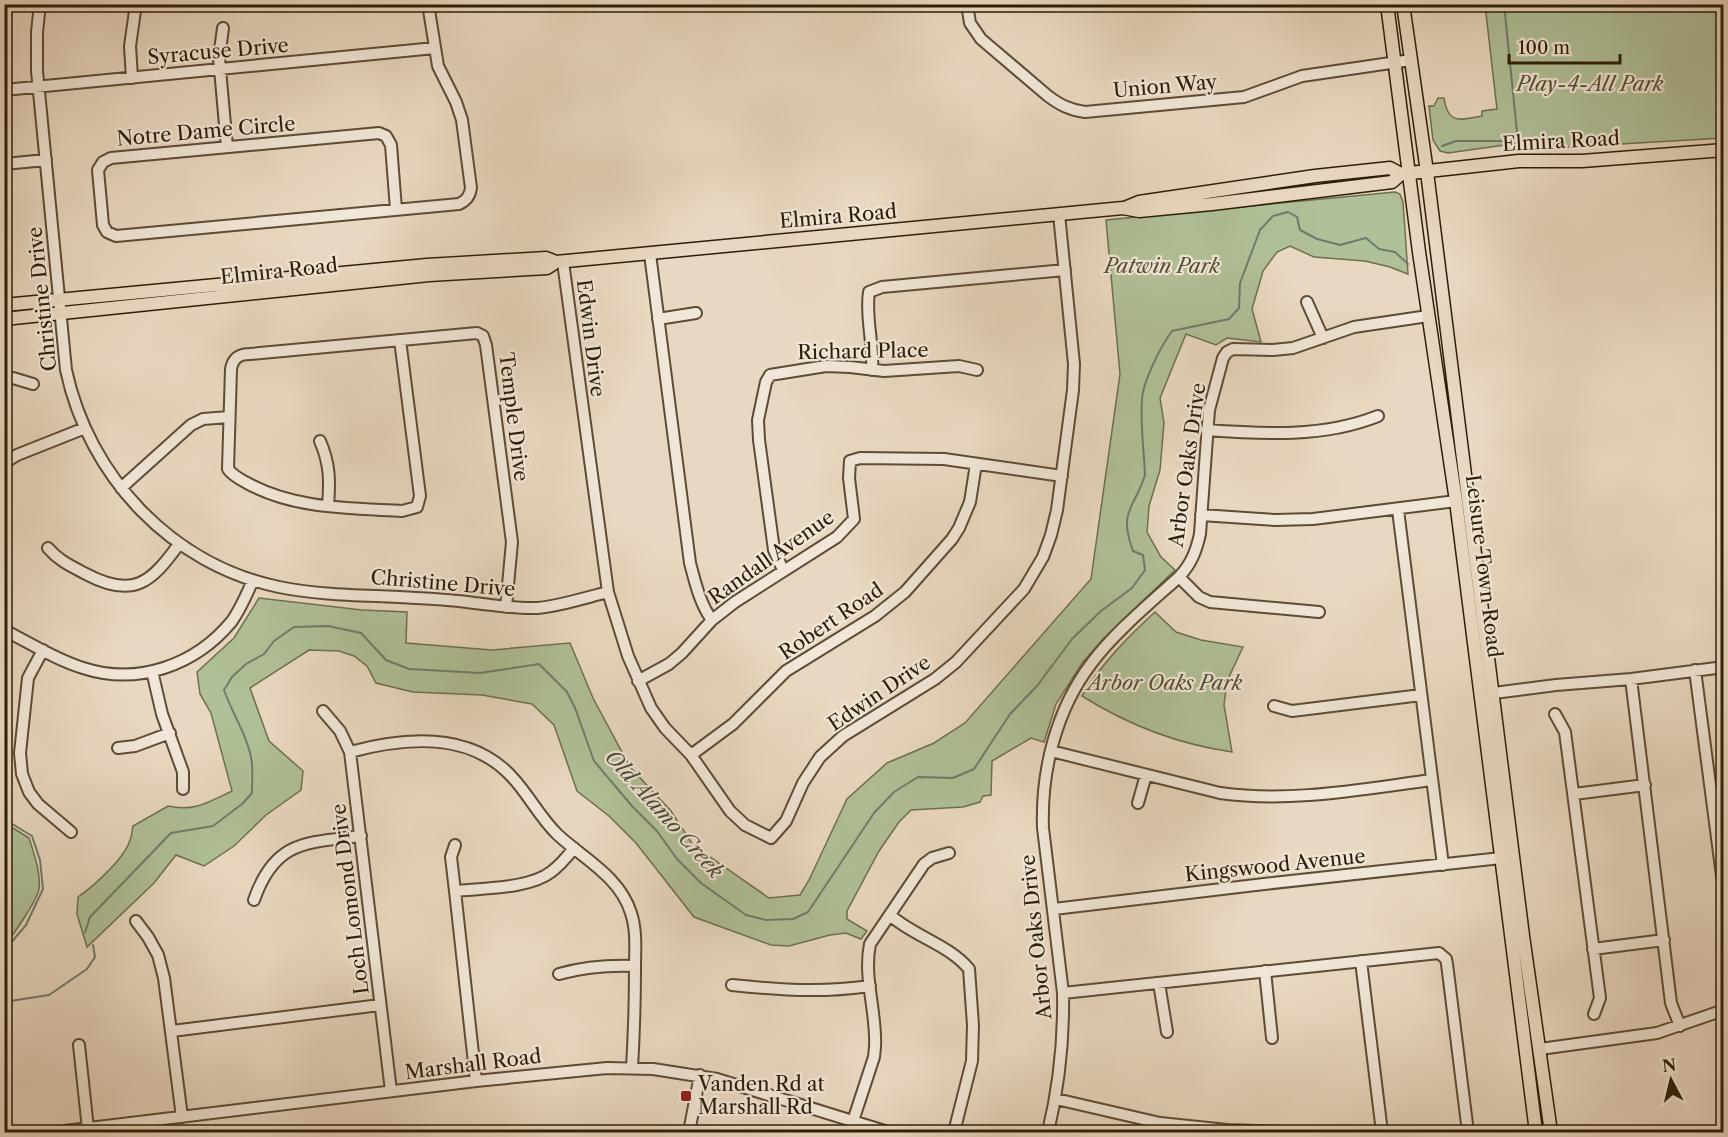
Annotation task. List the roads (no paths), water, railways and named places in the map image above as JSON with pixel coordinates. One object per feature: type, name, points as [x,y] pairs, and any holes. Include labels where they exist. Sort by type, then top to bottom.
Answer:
[{"type":"main road","name":"Leisure Town Road","points":[[1387,4],[1395,62],[1405,174],[1456,501],[1536,1132]]},
{"type":"main road","name":"Leisure Town Road","points":[[1403,4],[1427,171],[1523,936],[1551,1132]]},
{"type":"main road","name":"Elmira Road","points":[[4,305],[61,306],[429,275],[547,268],[560,262],[1123,208],[1139,202],[1315,176],[1390,168],[1405,174],[1519,161],[1582,161],[1724,150]]},
{"type":"main road","name":"Elmira Road","points":[[61,306],[142,292],[427,264],[546,258],[560,262]]},
{"type":"main road","points":[[4,317],[61,306]]},
{"type":"main road","points":[[1456,501],[1461,506],[1473,533]]},
{"type":"main road","points":[[1469,602],[1486,685],[1489,691],[1494,693]]},
{"type":"main road","points":[[1501,858],[1508,866],[1511,875],[1523,936]]},
{"type":"street","name":"Christine Drive","points":[[40,4],[36,46],[38,87],[61,306],[63,349],[69,380],[86,428],[103,462],[121,488],[155,525],[196,555],[230,572],[278,587],[506,607],[544,607],[608,592]]},
{"type":"street","points":[[132,78],[130,46],[136,4]]},
{"type":"street","points":[[428,4],[435,48]]},
{"type":"street","name":"Union Way","points":[[967,4],[970,23],[981,39],[1048,96],[1074,110],[1085,112],[1244,97],[1302,76],[1412,60]]},
{"type":"street","points":[[223,28],[220,43],[220,69],[228,147]]},
{"type":"street","name":"Syracuse Drive","points":[[4,90],[435,48]]},
{"type":"street","name":"Notre Dame Circle","points":[[396,209],[391,145],[388,139],[374,132],[111,158],[105,160],[98,172],[105,229],[113,235],[120,236],[459,204],[467,199],[471,191],[464,130],[459,111],[438,66],[435,48]]},
{"type":"street","points":[[4,164],[46,160]]},
{"type":"street","name":"Edwin Drive","points":[[560,262],[608,592],[638,681],[651,708],[665,728],[691,755],[730,810],[745,825],[771,838],[786,821],[803,783],[820,757],[843,736],[935,679],[956,662],[1024,589],[1042,557],[1051,535],[1062,476],[1073,390],[1074,364],[1059,214]]},
{"type":"street","points":[[4,237],[4,247]]},
{"type":"street","points":[[650,254],[690,563],[706,613],[712,620]]},
{"type":"street","points":[[872,370],[873,358],[867,302],[869,292],[882,287],[1065,270]]},
{"type":"street","points":[[1307,302],[1323,338]]},
{"type":"street","points":[[658,319],[696,314]]},
{"type":"street","name":"Arbor Oaks Drive","points":[[1048,1132],[1056,1099],[1064,1037],[1063,993],[1043,828],[1042,805],[1047,767],[1059,722],[1074,688],[1106,646],[1189,566],[1197,550],[1206,430],[1216,379],[1223,358],[1227,352],[1237,349],[1293,348],[1361,326],[1428,316]]},
{"type":"street","name":"Temple Drive","points":[[229,417],[231,369],[237,357],[245,354],[477,333],[483,336],[512,542],[506,607]]},
{"type":"street","points":[[121,488],[191,425],[203,418],[229,417],[227,464],[233,475],[265,492],[284,499],[328,506],[402,511],[417,507],[420,496],[400,340]]},
{"type":"street","name":"Richard Place","points":[[783,570],[774,550],[759,440],[758,420],[767,379],[774,373],[826,366],[904,370],[959,366],[977,370]]},
{"type":"street","points":[[4,379],[13,378],[33,384]]},
{"type":"street","points":[[1206,430],[1302,433],[1325,430],[1378,416]]},
{"type":"street","points":[[4,463],[17,455],[86,428]]},
{"type":"street","points":[[320,441],[328,459],[328,506]]},
{"type":"street","name":"Randall Avenue","points":[[638,681],[669,664],[712,620],[758,585],[837,537],[854,519],[849,478],[850,461],[860,458],[944,459],[1062,476]]},
{"type":"street","name":"Robert Road","points":[[691,755],[733,724],[786,671],[875,616],[904,592],[952,539],[959,528],[970,502],[976,464]]},
{"type":"street","points":[[1201,515],[1275,520],[1313,519],[1456,501]]},
{"type":"street","points":[[1398,510],[1443,865]]},
{"type":"street","points":[[48,548],[58,560],[101,582],[121,586],[139,584],[156,574],[179,544]]},
{"type":"street","points":[[1179,577],[1198,597],[1210,602],[1319,612]]},
{"type":"street","points":[[4,630],[67,662],[100,673],[116,675],[152,671],[172,666],[189,658],[213,640],[232,620],[246,598],[253,580]]},
{"type":"street","points":[[43,650],[28,678],[20,753],[22,774],[29,792],[38,804],[71,832]]},
{"type":"street","points":[[1494,693],[1724,667]]},
{"type":"street","points":[[1695,670],[1724,891]]},
{"type":"street","points":[[152,671],[160,707],[183,772],[183,789]]},
{"type":"street","points":[[1631,679],[1671,1003],[1680,1026]]},
{"type":"street","points":[[1274,706],[1292,711],[1421,695]]},
{"type":"street","name":"Loch Lomond Drive","points":[[323,711],[340,731],[350,752],[391,1092]]},
{"type":"street","points":[[1555,714],[1565,732],[1574,794],[1600,998],[1594,1014]]},
{"type":"street","points":[[118,748],[135,746],[170,733]]},
{"type":"street","points":[[350,752],[378,745],[425,741],[452,743],[470,748],[506,771],[555,833],[613,881],[624,897],[635,930],[632,1068]]},
{"type":"street","points":[[1051,751],[1220,793],[1269,798],[1295,797],[1432,780]]},
{"type":"street","points":[[1138,803],[1146,775]]},
{"type":"street","points":[[1574,794],[1645,785]]},
{"type":"street","points":[[254,900],[268,870],[277,858],[291,848],[304,843],[361,836]]},
{"type":"street","points":[[455,845],[451,857],[476,1081]]},
{"type":"street","points":[[455,891],[524,883],[537,879],[550,873],[573,848]]},
{"type":"street","points":[[854,1121],[875,1047],[868,954],[870,944],[924,864],[932,858],[949,853]]},
{"type":"street","name":"Kingswood Avenue","points":[[1054,909],[1501,858]]},
{"type":"street","points":[[890,915],[898,923],[935,943],[969,969],[973,1025],[972,1061],[954,1132]]},
{"type":"street","points":[[136,921],[158,955],[164,978],[182,1117]]},
{"type":"street","points":[[1593,949],[1664,940]]},
{"type":"street","points":[[1063,993],[1439,952],[1446,959],[1467,1132]]},
{"type":"street","points":[[1361,961],[1382,1132]]},
{"type":"street","points":[[559,974],[605,966],[635,966]]},
{"type":"street","points":[[1265,971],[1272,1038]]},
{"type":"street","points":[[1160,983],[1167,1032]]},
{"type":"street","points":[[732,985],[803,992],[870,986]]},
{"type":"street","points":[[172,1031],[380,1005]]},
{"type":"street","points":[[1540,1049],[1657,1034],[1722,1012]]},
{"type":"street","points":[[79,1045],[88,1129]]},
{"type":"street","name":"Marshall Road","points":[[56,1132],[584,1069],[632,1068],[700,1075],[756,1089],[888,1132]]},
{"type":"street","points":[[689,1132],[700,1075]]},
{"type":"street","points":[[1056,1099],[1172,1124],[1227,1130],[1287,1132]]},
{"type":"waterway","name":"Old Alamo Creek","points":[[1442,146],[1456,141],[1510,141],[1517,132],[1504,4]]},
{"type":"waterway","name":"Old Alamo Creek","points":[[85,932],[90,917],[171,833],[213,826],[242,804],[252,793],[250,752],[224,690],[232,677],[246,664],[264,654],[274,641],[294,627],[328,626],[361,633],[386,660],[409,669],[480,673],[539,664],[567,692],[594,761],[632,806],[657,831],[677,859],[701,883],[746,915],[766,920],[793,919],[808,912],[874,813],[894,792],[918,777],[953,778],[974,769],[1010,714],[1037,686],[1072,639],[1101,611],[1132,588],[1145,570],[1143,555],[1133,551],[1127,518],[1145,475],[1142,408],[1143,392],[1149,374],[1172,331],[1229,319],[1239,308],[1240,283],[1260,230],[1273,216],[1288,212],[1297,217],[1300,230],[1317,239],[1340,245],[1366,238],[1379,249],[1395,252],[1408,264]]},
{"type":"waterway","name":"Old Alamo Creek","points":[[4,819],[32,836],[40,860],[43,889],[26,925],[4,951]]},
{"type":"waterway","name":"Old Alamo Creek","points":[[4,1002],[49,995],[87,969],[95,957],[93,945]]},
{"type":"place","name":"Vanden Rd at Marshall Rd","points":[[686,1096]]},
{"type":"park label","name":"Play-4-All Park","points":[[1590,84]]},
{"type":"park label","name":"Patwin Park","points":[[1162,266]]},
{"type":"park label","name":"Arbor Oaks Park","points":[[1165,683]]}]
